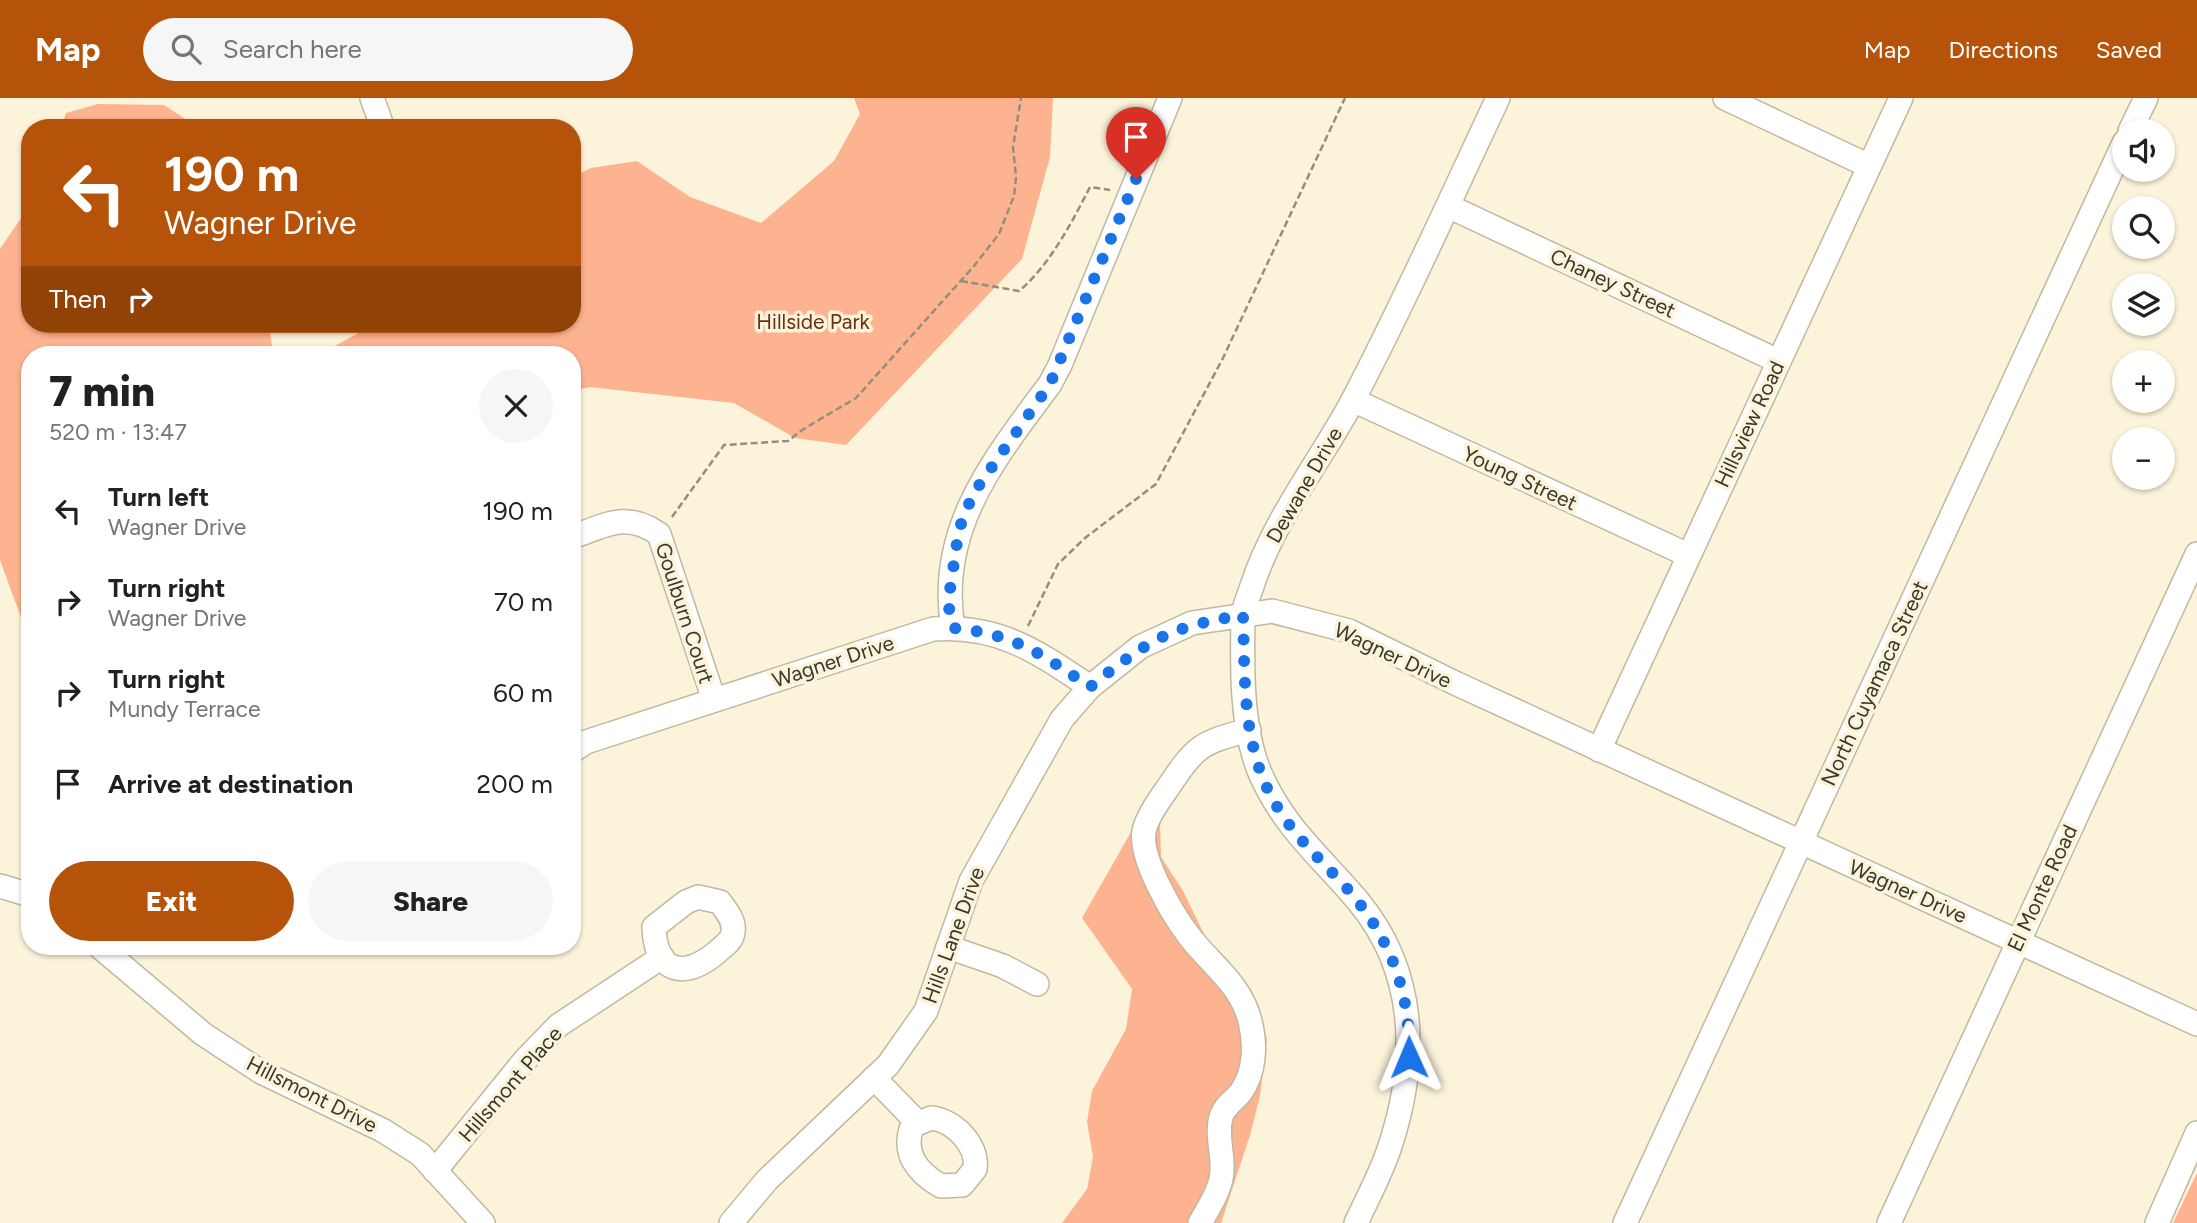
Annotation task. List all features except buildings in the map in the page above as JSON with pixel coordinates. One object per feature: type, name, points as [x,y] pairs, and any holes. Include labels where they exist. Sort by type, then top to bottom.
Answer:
[{"type":"street","points":[[372,98],[380,119]]},
{"type":"street","points":[[953,628],[948,603],[959,529],[973,494],[1050,384],[1170,98]]},
{"type":"street","name":"Dewane Drive","points":[[1356,1223],[1391,1144],[1408,1070],[1409,1030],[1404,991],[1390,952],[1367,912],[1300,840],[1279,810],[1256,761],[1249,730],[1243,615],[1257,570],[1294,495],[1315,467],[1353,400],[1498,98]]},
{"type":"street","points":[[1725,98],[1869,166]]},
{"type":"street","name":"Hillsview Road","points":[[1599,750],[1901,98]]},
{"type":"street","points":[[2136,119],[2146,98]]},
{"type":"street","name":"North Cuyamaca Street","points":[[1625,1223],[2112,169]]},
{"type":"street","name":"Chaney Street","points":[[1448,205],[1778,361]]},
{"type":"street","name":"Young Street","points":[[1353,400],[1688,555]]},
{"type":"street","name":"Goulburn Court","points":[[581,534],[617,521],[642,522],[659,534],[714,700]]},
{"type":"street","name":"El Monte Road","points":[[1889,1223],[2197,554]]},
{"type":"street","name":"Wagner Drive","points":[[581,745],[933,629],[989,632],[1020,642],[1090,687],[1140,647],[1159,636],[1192,623],[1272,611],[1349,631],[1599,750],[2197,1024]]},
{"type":"street","name":"Hills Lane Drive","points":[[731,1223],[767,1180],[888,1065],[926,1011],[971,881],[1005,816],[1062,719],[1090,687]]},
{"type":"street","points":[[1200,1223],[1221,1181],[1220,1120],[1224,1110],[1246,1084],[1254,1055],[1252,1032],[1247,1009],[1240,995],[1188,936],[1158,882],[1144,849],[1144,830],[1164,792],[1194,753],[1207,741],[1249,730]]},
{"type":"street","points":[[0,886],[21,892]]},
{"type":"street","points":[[948,947],[1003,966],[1037,984]]},
{"type":"street","name":"Hillsmont Drive","points":[[109,955],[203,1034],[261,1072],[382,1130],[420,1154],[483,1223]]},
{"type":"street","name":"Hillsmont Place","points":[[435,1171],[525,1060],[559,1025],[662,957]]},
{"type":"street","points":[[874,1079],[918,1122]]},
{"type":"street","points":[[2157,1223],[2197,1133]]},
{"type":"path","points":[[659,534],[724,445],[788,442],[802,430],[856,398],[961,281],[999,234],[1014,196],[1016,177],[1013,148],[1021,98]]},
{"type":"path","points":[[1020,642],[1058,564],[1085,538],[1156,484],[1223,358],[1345,98]]},
{"type":"path","points":[[961,281],[1019,291],[1032,280],[1090,187],[1131,193]]},
{"type":"green space","name":"Hillside Park","points":[[854,98],[1053,98],[1050,157],[1022,259],[846,445],[795,438],[734,403],[590,387],[581,389],[581,346],[335,346],[358,333],[581,333],[581,173],[591,168],[637,161],[690,197],[761,223],[834,161],[860,114]]},
{"type":"green space","points":[[98,104],[164,105],[185,119],[64,119],[66,113]]},
{"type":"green space","points":[[21,218],[21,333],[270,333],[272,346],[21,346],[21,617],[0,560],[0,249]]},
{"type":"green space","points":[[1143,811],[1160,823],[1161,857],[1183,891],[1208,942],[1246,982],[1267,1039],[1260,1096],[1221,1223],[1062,1223],[1087,1189],[1093,1157],[1087,1122],[1092,1091],[1126,1029],[1132,989],[1082,918]]},
{"type":"green space","points":[[2197,1173],[2197,1223],[2173,1223]]},
{"type":"route","points":[[1136,179],[1060,365],[1050,384],[973,494],[959,529],[948,603],[953,628],[989,632],[1020,642],[1090,687],[1140,647],[1159,636],[1192,623],[1243,615],[1246,695],[1252,751],[1284,819],[1300,840],[1345,885],[1367,912],[1383,938],[1404,991],[1409,1057]]}]
